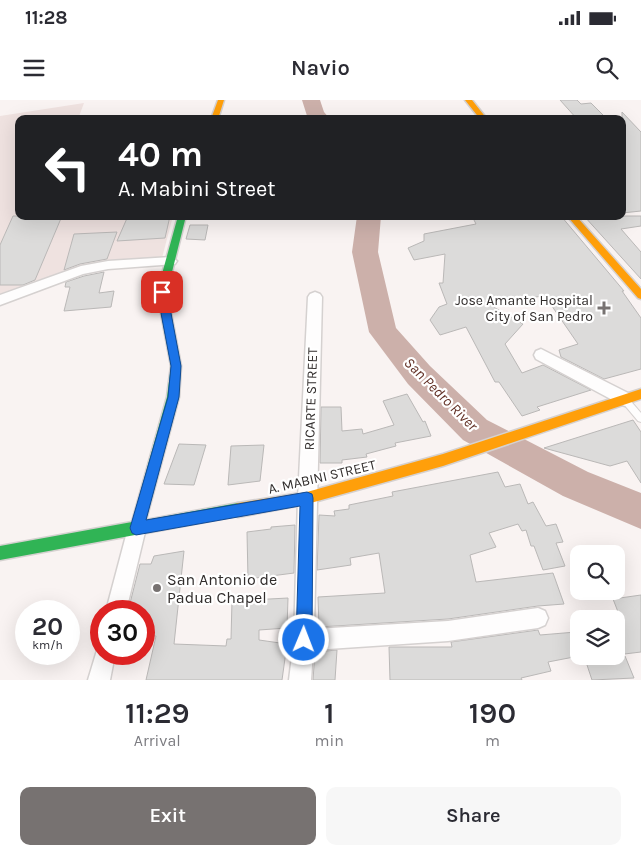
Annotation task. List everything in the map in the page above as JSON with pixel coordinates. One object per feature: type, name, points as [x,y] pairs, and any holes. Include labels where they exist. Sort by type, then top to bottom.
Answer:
[{"type":"street","points":[[215,115],[221,100]]},
{"type":"street","points":[[468,100],[481,115]]},
{"type":"street","points":[[119,600],[136,528],[173,397],[176,366],[162,292],[181,220]]},
{"type":"street","points":[[575,220],[641,295]]},
{"type":"street","points":[[0,300],[81,270],[108,265],[171,261]]},
{"type":"street","name":"RICARTE STREET","points":[[300,680],[304,640],[307,498],[315,297]]},
{"type":"street","points":[[541,355],[625,399]]},
{"type":"street","name":"A. MABINI STREET","points":[[0,553],[307,498],[443,460],[641,394]]},
{"type":"street","points":[[304,640],[448,631],[538,618]]},
{"type":"street","points":[[99,680],[102,665]]},
{"type":"lane","points":[[625,399],[641,419]]},
{"type":"shaded area","points":[[84,103],[80,115],[15,115],[15,220],[172,220],[162,258],[109,263],[0,298],[0,116]]},
{"type":"building","points":[[560,100],[577,100],[581,104],[591,103],[603,115],[573,115]]},
{"type":"building","points":[[626,116],[641,132],[641,211],[626,213]]},
{"type":"building","points":[[13,216],[15,216],[15,220],[60,220],[35,280],[23,285],[0,285],[0,245]]},
{"type":"building","points":[[626,216],[641,216],[641,226],[621,229],[641,252],[641,279],[588,220],[626,220]]},
{"type":"building","points":[[126,220],[169,220],[165,238],[117,241]]},
{"type":"building","points":[[474,220],[564,220],[624,291],[622,291],[641,318],[641,369],[604,379],[561,357],[559,350],[578,344],[545,296],[485,302],[523,324],[505,344],[522,373],[543,365],[591,390],[537,407],[540,410],[522,416],[499,382],[495,382],[466,327],[440,335],[430,320],[439,307],[447,304],[439,283],[443,283],[445,254],[414,260],[408,248],[424,241],[424,234],[476,224]]},
{"type":"building","points":[[190,225],[208,225],[205,240],[186,239]]},
{"type":"building","points":[[117,232],[107,259],[80,264],[64,270],[74,234]]},
{"type":"building","points":[[104,272],[99,293],[114,291],[111,307],[64,311],[70,287],[65,287],[66,282]]},
{"type":"building","points":[[407,394],[423,422],[425,421],[431,436],[395,443],[396,446],[366,454],[367,457],[342,460],[342,463],[320,463],[321,407],[341,407],[342,431],[362,429],[363,434],[394,425],[383,401]]},
{"type":"building","points":[[633,420],[641,432],[641,483],[627,461],[610,466],[544,448]]},
{"type":"building","points":[[179,444],[206,445],[194,485],[164,484]]},
{"type":"building","points":[[264,445],[260,481],[228,485],[231,446]]},
{"type":"building","points":[[498,472],[505,487],[520,484],[528,504],[533,502],[546,526],[556,524],[563,542],[556,543],[565,566],[543,570],[534,546],[531,546],[526,530],[522,531],[518,524],[489,533],[496,547],[470,555],[476,582],[553,573],[564,604],[448,619],[319,627],[318,597],[385,593],[379,553],[350,558],[351,565],[317,570],[319,515],[335,516],[334,511],[349,509],[349,505],[393,496],[392,492]]},
{"type":"building","points":[[295,525],[294,573],[248,579],[247,532]]},
{"type":"building","points":[[184,551],[174,644],[226,646],[227,639],[231,639],[232,601],[288,598],[287,628],[259,630],[259,640],[287,644],[282,680],[146,680],[149,665],[155,665],[155,600],[131,600],[140,564],[151,564],[154,556]]},
{"type":"building","points":[[641,595],[641,652],[625,654],[625,610],[617,610],[613,600],[625,600],[625,597]]},
{"type":"building","points":[[538,630],[540,635],[570,632],[570,658],[548,662],[551,671],[521,678],[522,680],[390,680],[389,647],[452,647],[451,642]]},
{"type":"building","points":[[337,650],[335,680],[313,680],[315,652]]},
{"type":"building","points":[[625,656],[634,678],[592,680],[587,665],[625,665]]},
{"type":"waterway","name":"San Pedro River","points":[[311,100],[315,115]]},
{"type":"waterway","name":"San Pedro River","points":[[369,220],[365,252],[383,332],[419,375],[475,430],[576,484],[641,511]]},
{"type":"traffic: fast","points":[[137,528],[173,397],[176,366],[162,292],[181,220]]},
{"type":"traffic: fast","points":[[0,553],[238,510]]},
{"type":"traffic: slow","points":[[215,115],[221,100]]},
{"type":"traffic: slow","points":[[468,100],[481,115]]},
{"type":"traffic: slow","points":[[575,220],[641,295]]},
{"type":"traffic: slow","points":[[238,510],[307,498],[443,460],[641,394]]},
{"type":"place","name":"Jose Amante Hospital City of San Pedro","points":[[604,308]]},
{"type":"place","name":"San Antonio de Padua Chapel","points":[[157,588]]},
{"type":"route","points":[[162,292],[176,366],[173,397],[136,528],[307,498],[304,640]]}]
